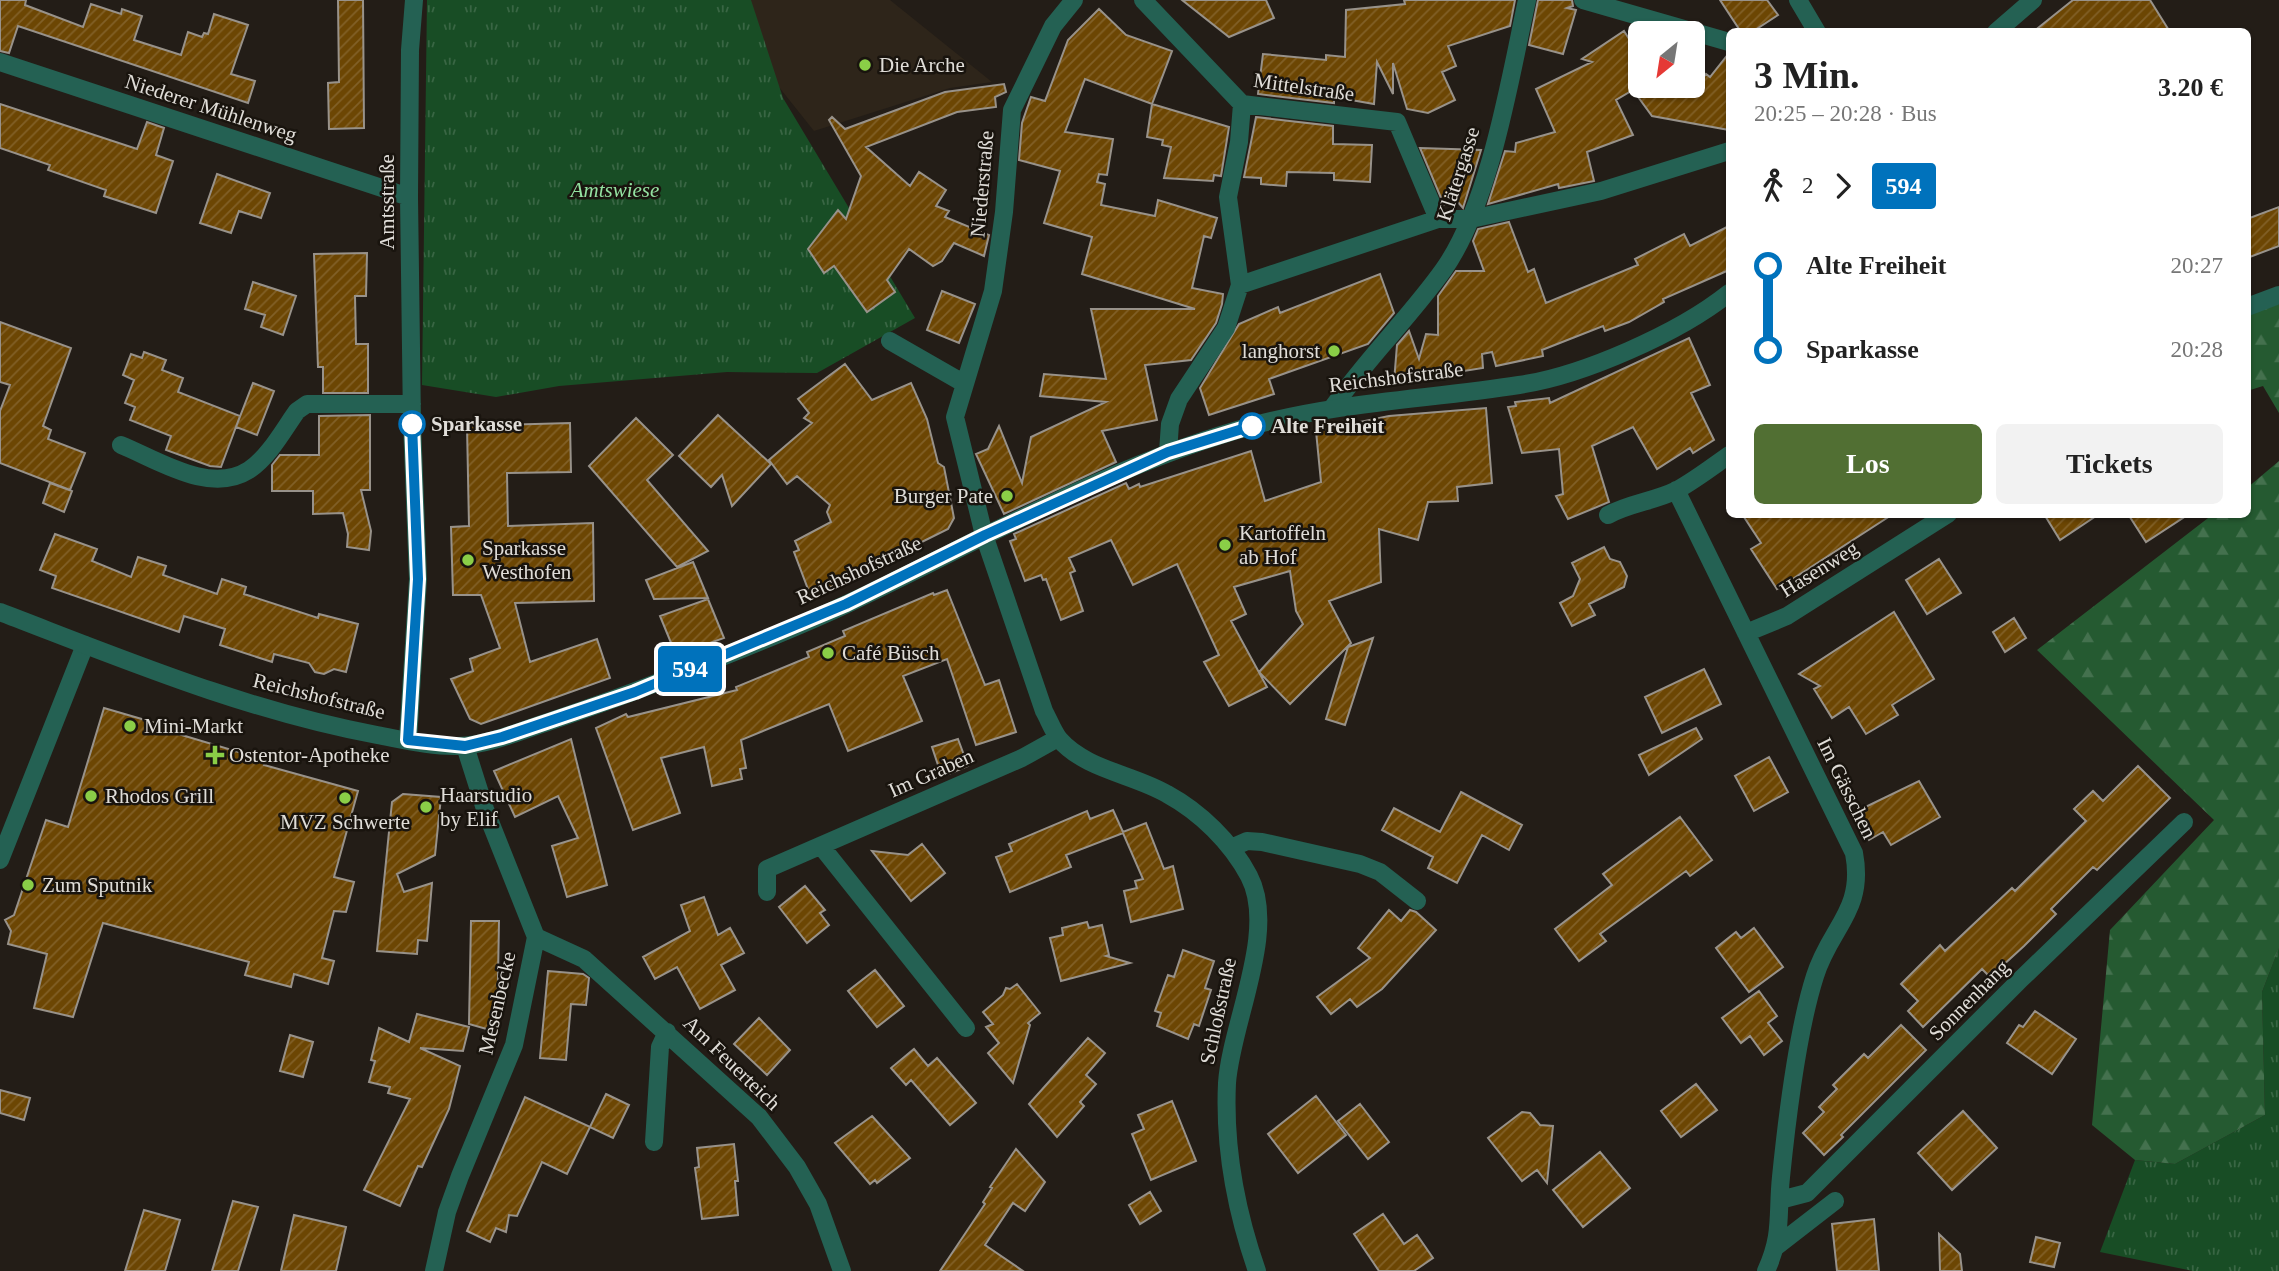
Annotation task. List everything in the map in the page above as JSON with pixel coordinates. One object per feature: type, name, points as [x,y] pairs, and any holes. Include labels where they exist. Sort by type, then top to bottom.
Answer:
[{"type":"street","name":"Amtsstraße","points":[[408,740],[418,579],[409,197],[410,50],[414,0]]},
{"type":"street","name":"Niederstraße","points":[[985,535],[955,417],[993,291],[1004,212],[1012,110],[1053,26],[1074,0]]},
{"type":"street","name":"Mittelstraße","points":[[1143,0],[1242,104],[1396,122],[1438,219]]},
{"type":"street","name":"Klätergasse","points":[[1333,407],[1444,269],[1471,219],[1504,103],[1527,0]]},
{"type":"street","points":[[1583,0],[1726,41]]},
{"type":"street","points":[[1798,0],[1815,28]]},
{"type":"street","points":[[2001,28],[2033,0]]},
{"type":"street","name":"Niederer Mühlenweg","points":[[0,62],[409,197]]},
{"type":"street","points":[[1168,452],[1170,424],[1179,399],[1226,328],[1240,285],[1228,197],[1239,142],[1242,104]]},
{"type":"street","points":[[1240,285],[1438,219],[1471,219],[1601,191],[1726,151]]},
{"type":"street","name":"Reichshofstraße","points":[[0,612],[256,706],[347,729],[408,740],[465,746],[502,737],[635,692],[846,604],[985,535],[1168,452],[1253,426],[1333,407],[1522,385],[1559,376],[1599,362],[1676,327],[1726,295]]},
{"type":"street","points":[[2251,306],[2279,295]]},
{"type":"street","points":[[890,341],[965,384]]},
{"type":"street","points":[[121,445],[200,478],[221,478],[249,471],[297,411],[307,404],[412,404]]},
{"type":"street","points":[[1608,515],[1630,503],[1676,490],[1726,458]]},
{"type":"street","name":"Im Gässchen","points":[[1676,490],[1854,853],[1859,876],[1856,894],[1815,975],[1798,1056],[1781,1178],[1777,1246],[1766,1271]]},
{"type":"street","name":"Hasenweg","points":[[1746,633],[1787,616],[1942,518]]},
{"type":"street","name":"Schloßstraße","points":[[985,535],[1044,711],[1058,738],[1075,753],[1096,764],[1167,793],[1210,826],[1231,848],[1249,876],[1256,894],[1258,922],[1234,1031],[1227,1109],[1232,1176],[1243,1229],[1257,1271]]},
{"type":"street","points":[[0,860],[85,645]]},
{"type":"street","name":"Im Graben","points":[[767,892],[767,869],[1022,758],[1058,738]]},
{"type":"street","name":"Mesenbecke","points":[[434,1271],[447,1212],[460,1175],[514,1045],[536,937],[485,808],[465,746]]},
{"type":"street","name":"Sonnenhang","points":[[1780,1200],[1807,1193],[2021,979],[2185,822]]},
{"type":"street","points":[[1231,848],[1247,841],[1262,842],[1360,864],[1380,872],[1417,901]]},
{"type":"street","points":[[821,846],[966,1028]]},
{"type":"street","name":"Am Feuerteich","points":[[536,937],[584,959],[759,1117],[797,1167],[818,1204],[842,1271]]},
{"type":"street","points":[[653,1142],[660,1046],[667,1032]]},
{"type":"street","name":"Im Gässchen","points":[[1777,1246],[1835,1201]]},
{"type":"shaded area","name":"Die Arche","points":[[730,0],[890,0],[992,82],[950,88],[814,131],[747,47]]},
{"type":"green space","name":"Amtswiese","points":[[427,0],[751,0],[783,98],[915,318],[817,373],[727,372],[559,386],[496,397],[422,385]]},
{"type":"green space","points":[[2279,304],[2279,413],[2263,386],[2251,390],[2251,314]]},
{"type":"green space","points":[[2279,461],[2279,948],[2262,992],[2265,1115],[2175,1164],[2135,1160],[2092,1125],[2110,930],[2214,820],[2037,650],[2208,518],[2251,518],[2251,485]]},
{"type":"green space","points":[[2279,948],[2279,1271],[2193,1271],[2100,1252],[2135,1160],[2175,1164],[2265,1115],[2262,992]]},
{"type":"building","points":[[0,0],[26,0],[25,5],[83,27],[91,4],[121,14],[122,9],[142,16],[134,40],[181,55],[188,32],[202,37],[204,33],[208,34],[214,14],[248,25],[231,74],[255,81],[248,103],[18,26],[9,53],[0,51]]},
{"type":"building","points":[[338,0],[363,0],[364,128],[329,129],[328,83],[339,82]]},
{"type":"building","points":[[1182,0],[1266,0],[1274,18],[1229,37]]},
{"type":"building","points":[[1404,0],[1515,0],[1510,26],[1448,46],[1456,66],[1442,72],[1455,100],[1428,113],[1407,109],[1393,63],[1393,94],[1377,62],[1374,104],[1334,97],[1334,103],[1258,94],[1263,54],[1326,60],[1326,55],[1345,57],[1346,10],[1405,4]]},
{"type":"building","points":[[1538,0],[1572,0],[1573,6],[1567,8],[1576,10],[1563,54],[1529,45]]},
{"type":"building","points":[[1720,0],[1767,0],[1778,15],[1758,28],[1738,28]]},
{"type":"building","points":[[2073,0],[2150,0],[2168,28],[2038,28]]},
{"type":"building","points":[[1099,9],[1126,35],[1172,51],[1152,104],[1085,79],[1065,132],[1113,139],[1107,175],[1099,174],[1097,182],[1105,184],[1101,205],[1155,216],[1158,200],[1217,218],[1211,238],[1204,236],[1192,288],[1223,294],[1222,304],[1216,323],[1191,360],[1145,365],[1157,420],[1102,431],[1116,462],[1004,514],[976,454],[988,449],[999,426],[1022,483],[1031,437],[1106,402],[1040,396],[1044,374],[1106,379],[1091,309],[1195,309],[1082,274],[1092,237],[1044,223],[1060,171],[1019,160],[1022,123],[1031,97],[1045,101],[1068,40]]},
{"type":"building","points":[[1624,31],[1628,37],[1628,93],[1616,100],[1633,135],[1587,152],[1594,181],[1559,188],[1558,184],[1488,204],[1505,151],[1515,152],[1516,143],[1555,132],[1536,89],[1592,62],[1582,59]]},
{"type":"building","points":[[1726,57],[1726,129],[1652,116],[1639,98],[1705,98],[1705,75],[1710,77]]},
{"type":"building","points":[[1004,84],[1006,92],[995,97],[996,107],[957,112],[866,147],[910,186],[919,172],[946,190],[936,206],[949,211],[945,217],[989,235],[984,256],[954,243],[942,261],[933,266],[909,249],[887,280],[895,292],[867,312],[834,266],[824,273],[808,249],[838,210],[846,219],[861,176],[829,120],[832,117],[845,129],[945,92]]},
{"type":"building","points":[[0,104],[137,149],[147,122],[164,128],[156,155],[173,161],[156,213],[104,196],[106,190],[48,170],[50,165],[0,148]]},
{"type":"building","points":[[1152,104],[1229,127],[1221,176],[1214,175],[1213,181],[1164,178],[1171,147],[1162,145],[1163,140],[1147,137]]},
{"type":"building","points":[[1256,117],[1333,126],[1333,144],[1372,145],[1370,182],[1334,180],[1334,173],[1287,172],[1286,186],[1261,184],[1261,178],[1244,177]]},
{"type":"building","points":[[1420,148],[1481,150],[1463,208],[1457,201],[1444,205]]},
{"type":"building","points":[[217,174],[270,193],[261,218],[239,211],[231,233],[200,223]]},
{"type":"building","points":[[2279,207],[2279,246],[2251,256],[2251,218]]},
{"type":"building","points":[[1509,222],[1528,272],[1534,269],[1546,303],[1638,265],[1635,259],[1684,234],[1690,246],[1726,228],[1726,271],[1663,299],[1664,302],[1629,322],[1605,331],[1603,326],[1542,350],[1543,356],[1496,366],[1492,352],[1482,354],[1483,368],[1394,382],[1397,345],[1409,331],[1419,359],[1426,334],[1438,335],[1438,296],[1456,271],[1484,271],[1473,241],[1478,229]]},
{"type":"building","points":[[367,253],[366,296],[355,296],[356,344],[368,344],[368,393],[323,393],[323,367],[318,367],[314,254]]},
{"type":"building","points":[[1380,274],[1394,313],[1368,344],[1269,379],[1274,394],[1209,415],[1200,388],[1239,324],[1278,307],[1280,313]]},
{"type":"building","points":[[253,282],[296,296],[283,335],[261,327],[265,315],[245,309]]},
{"type":"building","points":[[942,291],[975,304],[959,343],[927,330]]},
{"type":"building","points":[[0,322],[71,348],[43,426],[51,430],[48,439],[85,453],[70,490],[0,463],[0,411],[10,385],[0,382]]},
{"type":"building","points":[[1689,338],[1710,385],[1691,393],[1714,440],[1693,453],[1690,448],[1657,469],[1633,427],[1592,446],[1609,502],[1568,519],[1556,496],[1563,494],[1559,449],[1522,453],[1508,407],[1516,406],[1515,402],[1549,398],[1550,403]]},
{"type":"building","points":[[144,352],[166,360],[162,370],[183,378],[178,392],[240,416],[221,467],[210,466],[166,450],[171,436],[130,420],[135,407],[125,403],[134,380],[123,375],[131,354],[142,358]]},
{"type":"building","points":[[845,364],[872,400],[911,383],[927,419],[938,463],[944,467],[954,518],[948,529],[811,597],[794,552],[799,550],[795,541],[831,522],[827,512],[830,505],[797,476],[787,484],[769,460],[812,423],[804,418],[809,413],[798,399]]},
{"type":"building","points":[[253,383],[274,391],[257,435],[236,427]]},
{"type":"building","points":[[1486,408],[1492,483],[1457,487],[1458,501],[1428,502],[1418,540],[1379,529],[1381,582],[1329,601],[1351,643],[1290,704],[1259,672],[1303,624],[1296,611],[1290,571],[1234,587],[1246,614],[1231,621],[1267,687],[1229,706],[1204,662],[1219,655],[1177,564],[1133,585],[1111,540],[1069,558],[1075,571],[1070,573],[1083,611],[1061,620],[1046,579],[1043,580],[1041,575],[1025,581],[1010,541],[1016,539],[1014,534],[1126,483],[1129,489],[1139,484],[1140,487],[1251,451],[1265,501],[1321,482],[1316,431],[1389,416]]},
{"type":"building","points":[[370,415],[370,490],[361,490],[371,531],[369,550],[347,547],[348,534],[343,513],[313,514],[313,491],[272,491],[272,465],[280,455],[319,455],[319,416]]},
{"type":"building","points":[[718,415],[771,464],[732,506],[722,475],[711,487],[679,456]]},
{"type":"building","points":[[636,418],[673,455],[647,480],[708,551],[677,567],[589,466]]},
{"type":"building","points":[[570,423],[571,472],[507,473],[508,526],[593,523],[594,601],[515,603],[530,662],[597,639],[610,678],[481,724],[470,719],[451,679],[473,671],[470,659],[500,648],[481,595],[453,595],[451,527],[469,526],[467,426]]},
{"type":"building","points":[[50,483],[72,491],[64,512],[43,503]]},
{"type":"building","points":[[1745,518],[1887,518],[1777,589],[1751,549],[1761,543]]},
{"type":"building","points":[[2046,518],[2093,518],[2060,540]]},
{"type":"building","points":[[2131,518],[2183,518],[2146,542]]},
{"type":"building","points":[[55,534],[97,549],[92,561],[131,577],[138,557],[166,566],[163,575],[217,594],[222,579],[246,587],[244,594],[318,618],[319,614],[358,624],[346,672],[334,669],[324,674],[315,672],[309,663],[274,654],[272,662],[220,645],[225,629],[184,616],[179,632],[52,588],[56,576],[40,570]]},
{"type":"building","points":[[1604,547],[1610,559],[1620,562],[1627,576],[1624,587],[1589,604],[1595,615],[1572,626],[1560,603],[1573,596],[1580,579],[1572,563]]},
{"type":"building","points":[[1939,559],[1961,593],[1927,614],[1906,580]]},
{"type":"building","points":[[693,562],[708,598],[654,599],[646,580]]},
{"type":"building","points":[[947,590],[985,685],[999,680],[1016,732],[976,745],[947,659],[903,676],[922,721],[848,751],[829,704],[741,740],[746,768],[740,769],[742,779],[712,786],[704,747],[661,758],[680,813],[633,830],[596,728],[626,714],[628,717],[737,690],[736,687],[809,657],[807,652],[845,636],[843,631],[933,593],[934,595]]},
{"type":"building","points":[[708,599],[724,638],[676,655],[660,616]]},
{"type":"building","points":[[1894,612],[1934,679],[1892,705],[1898,715],[1866,734],[1849,707],[1832,718],[1814,689],[1820,686],[1799,674]]},
{"type":"building","points":[[2014,618],[2026,638],[2005,652],[1993,632]]},
{"type":"building","points":[[1373,638],[1345,725],[1326,719],[1348,647]]},
{"type":"building","points":[[1704,669],[1721,704],[1662,733],[1645,697]]},
{"type":"building","points":[[104,708],[176,729],[175,733],[265,760],[264,765],[358,791],[334,877],[354,882],[346,912],[334,911],[322,958],[334,961],[328,984],[294,974],[291,987],[245,975],[249,962],[103,923],[73,1017],[34,1008],[47,954],[8,944],[11,931],[5,920],[14,915],[46,820],[68,827]]},
{"type":"building","points":[[1696,728],[1702,739],[1649,775],[1639,755]]},
{"type":"building","points":[[571,739],[607,885],[567,897],[552,846],[578,838],[558,796],[515,817],[494,771]]},
{"type":"building","points":[[958,739],[968,766],[942,777],[932,747]]},
{"type":"building","points":[[1769,757],[1788,792],[1754,811],[1735,776]]},
{"type":"building","points":[[2138,766],[2170,798],[2097,870],[2093,867],[2051,909],[2056,914],[2024,946],[1990,977],[1982,969],[1923,1027],[1908,1011],[1918,1001],[1901,984],[1940,945],[1945,951],[2012,888],[2015,891],[2086,821],[2074,809],[2093,791],[2103,801]]},
{"type":"building","points":[[1919,781],[1940,817],[1891,845],[1883,832],[1869,840],[1853,813]]},
{"type":"building","points":[[1461,792],[1522,825],[1509,850],[1482,835],[1457,883],[1428,868],[1433,857],[1382,830],[1394,808],[1440,832]]},
{"type":"building","points":[[403,794],[441,797],[435,855],[397,874],[404,892],[432,883],[427,941],[418,940],[417,954],[377,951],[392,802]]},
{"type":"building","points":[[1113,810],[1123,832],[1146,823],[1164,869],[1173,866],[1183,909],[1131,922],[1124,891],[1137,888],[1135,881],[1143,879],[1123,833],[1066,855],[1071,867],[1010,892],[996,857],[1012,851],[1009,844],[1087,811],[1090,819]]},
{"type":"building","points":[[1680,817],[1712,860],[1690,876],[1686,871],[1600,934],[1606,941],[1579,961],[1555,929],[1612,885],[1603,874]]},
{"type":"building","points":[[922,844],[945,873],[911,901],[872,851],[908,855]]},
{"type":"building","points":[[805,886],[825,910],[820,913],[829,925],[807,943],[779,907]]},
{"type":"building","points":[[704,897],[718,935],[730,928],[744,953],[721,965],[735,990],[700,1009],[677,967],[655,979],[643,957],[690,931],[681,905]]},
{"type":"building","points":[[1389,910],[1401,921],[1410,910],[1416,912],[1436,930],[1382,989],[1357,1007],[1350,999],[1331,1014],[1317,997],[1370,958],[1358,948]]},
{"type":"building","points":[[471,921],[499,921],[497,1032],[469,1024]]},
{"type":"building","points":[[1087,922],[1089,928],[1102,925],[1109,955],[1106,956],[1130,963],[1061,981],[1050,938],[1063,935],[1062,928]]},
{"type":"building","points":[[1754,928],[1783,967],[1749,992],[1716,948],[1736,932],[1741,938]]},
{"type":"building","points":[[1183,950],[1214,961],[1205,988],[1211,990],[1199,1026],[1194,1024],[1188,1039],[1157,1026],[1161,1013],[1155,1011],[1168,975],[1174,977]]},
{"type":"building","points":[[875,970],[904,1006],[877,1027],[848,991]]},
{"type":"building","points":[[548,971],[583,974],[589,978],[586,1005],[571,1004],[566,1060],[540,1058]]},
{"type":"building","points":[[1017,984],[1040,1013],[1028,1023],[1030,1025],[1013,1083],[988,1053],[999,1043],[986,1027],[993,1024],[983,1012],[1003,995],[1006,988],[1010,989]]},
{"type":"building","points":[[1759,991],[1777,1016],[1768,1023],[1782,1041],[1764,1055],[1750,1036],[1741,1043],[1722,1018]]},
{"type":"building","points":[[2035,1011],[2076,1039],[2052,1074],[2007,1043],[2019,1025],[2023,1027]]},
{"type":"building","points":[[417,1014],[469,1027],[463,1051],[420,1048],[460,1066],[449,1109],[400,1206],[364,1190],[410,1099],[388,1093],[390,1087],[369,1082],[379,1028],[409,1042]]},
{"type":"building","points":[[759,1018],[790,1050],[767,1075],[734,1044]]},
{"type":"building","points":[[1901,1025],[1926,1050],[1824,1155],[1803,1133],[1824,1112],[1819,1107],[1837,1089],[1833,1085],[1864,1054],[1868,1058]]},
{"type":"building","points":[[290,1035],[313,1042],[303,1077],[280,1071]]},
{"type":"building","points":[[1088,1038],[1105,1053],[1086,1075],[1096,1084],[1080,1102],[1084,1106],[1057,1137],[1029,1104]]},
{"type":"building","points":[[914,1049],[928,1066],[937,1058],[976,1103],[950,1125],[911,1080],[906,1085],[891,1068]]},
{"type":"building","points":[[1696,1084],[1717,1110],[1681,1137],[1661,1111]]},
{"type":"building","points":[[0,1090],[30,1098],[24,1120],[0,1113]]},
{"type":"building","points":[[606,1094],[629,1105],[613,1138],[590,1127]]},
{"type":"building","points":[[1316,1096],[1346,1135],[1298,1173],[1268,1134]]},
{"type":"building","points":[[525,1097],[590,1127],[567,1174],[542,1162],[517,1216],[509,1215],[506,1232],[496,1228],[490,1242],[467,1231]]},
{"type":"building","points":[[1172,1101],[1196,1161],[1151,1180],[1132,1134],[1144,1129],[1138,1115]]},
{"type":"building","points":[[1360,1104],[1389,1142],[1368,1159],[1338,1121]]},
{"type":"building","points":[[1963,1111],[1997,1148],[1952,1190],[1918,1153]]},
{"type":"building","points":[[1522,1112],[1530,1113],[1540,1125],[1553,1126],[1547,1183],[1537,1170],[1522,1181],[1488,1138]]},
{"type":"building","points":[[872,1116],[910,1158],[877,1183],[875,1180],[870,1184],[835,1143]]},
{"type":"building","points":[[734,1144],[738,1215],[702,1219],[695,1168],[699,1167],[697,1148]]},
{"type":"building","points":[[1016,1149],[1045,1182],[1025,1211],[1013,1203],[985,1245],[1023,1271],[940,1271],[985,1204],[983,1202],[992,1188],[990,1187]]},
{"type":"building","points":[[1600,1152],[1630,1188],[1583,1227],[1553,1190]]},
{"type":"building","points":[[1150,1192],[1161,1211],[1140,1224],[1129,1205]]},
{"type":"building","points":[[233,1201],[258,1207],[238,1271],[212,1271]]},
{"type":"building","points":[[144,1210],[180,1220],[165,1271],[125,1271]]},
{"type":"building","points":[[1383,1214],[1404,1244],[1417,1235],[1433,1258],[1414,1271],[1379,1271],[1354,1234]]},
{"type":"building","points":[[294,1215],[346,1227],[336,1271],[281,1271]]},
{"type":"building","points":[[1874,1219],[1879,1271],[1837,1271],[1832,1224]]},
{"type":"building","points":[[1939,1234],[1960,1254],[1962,1271],[1940,1271]]},
{"type":"building","points":[[2036,1237],[2060,1243],[2054,1267],[2030,1262]]},
{"type":"bus line","name":"594","points":[[412,424],[418,579],[408,740],[439,746],[465,746],[502,737],[635,692],[846,604],[1066,496],[1168,452],[1252,426]]},
{"type":"place","name":"Die Arche","points":[[865,65]]},
{"type":"place","name":"langhorst","points":[[1334,351]]},
{"type":"place","name":"Sparkasse","points":[[412,424]]},
{"type":"place","name":"Alte Freiheit","points":[[1252,426]]},
{"type":"place","name":"Burger Pate","points":[[1007,496]]},
{"type":"place","name":"Kartoffeln ab Hof","points":[[1225,545]]},
{"type":"place","name":"Sparkasse Westhofen","points":[[468,560]]},
{"type":"place","name":"Café Büsch","points":[[828,653]]},
{"type":"place","name":"Mini-Markt","points":[[130,726]]},
{"type":"place","name":"Ostentor-Apotheke","points":[[215,755]]},
{"type":"place","name":"Rhodos Grill","points":[[91,796]]},
{"type":"place","name":"MVZ Schwerte","points":[[345,798]]},
{"type":"place","name":"Haarstudio by Elif","points":[[426,807]]},
{"type":"place","name":"Zum Sputnik","points":[[28,885]]}]
